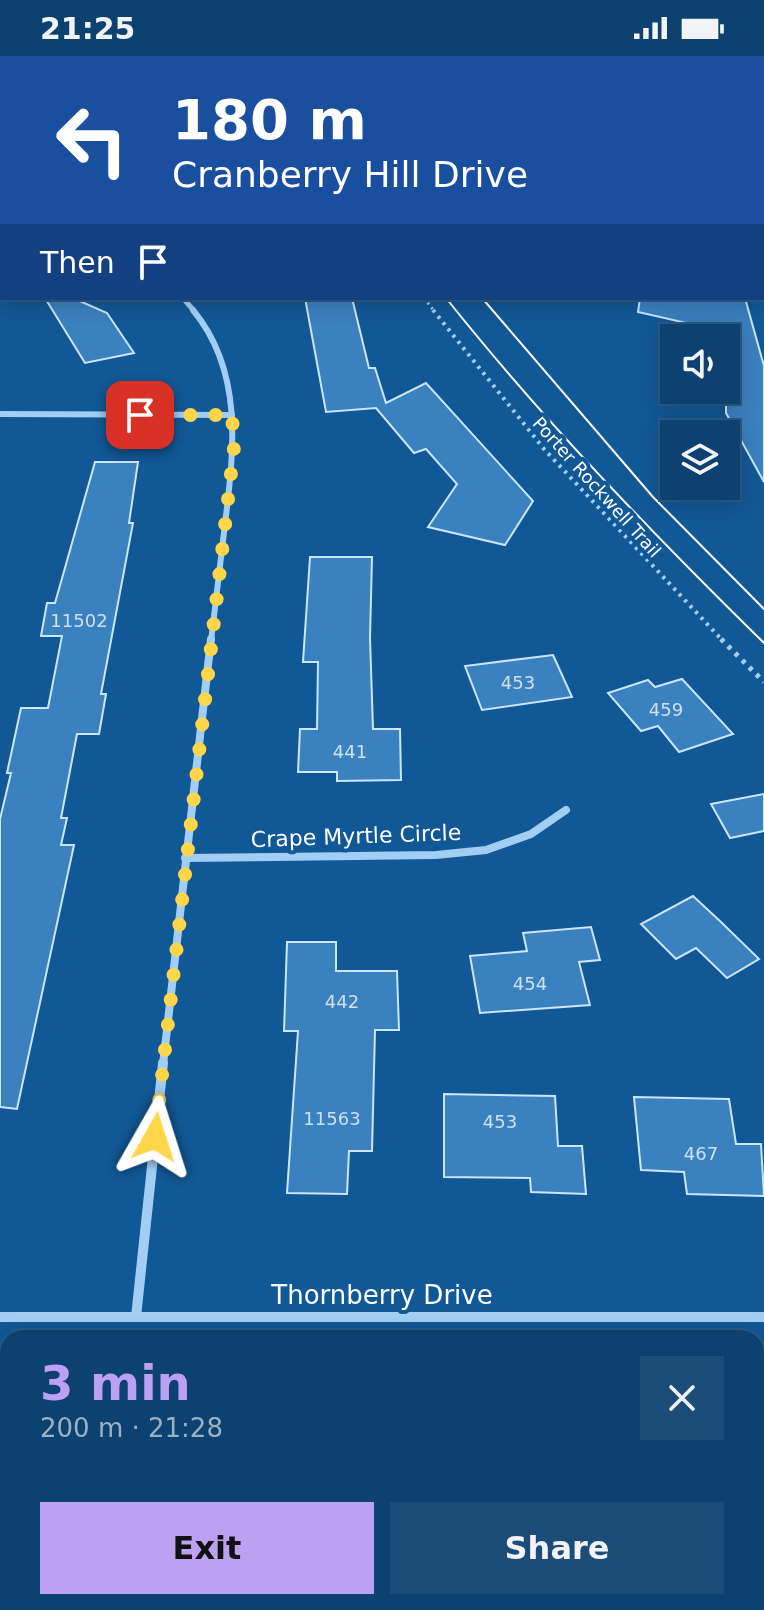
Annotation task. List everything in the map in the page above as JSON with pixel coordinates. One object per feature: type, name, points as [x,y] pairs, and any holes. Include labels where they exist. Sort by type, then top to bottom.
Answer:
[{"type":"street","points":[[136,1317],[185,858],[234,447],[231,387],[225,362],[203,320],[185,300]]},
{"type":"street","points":[[0,414],[232,415]]},
{"type":"street","name":"Crape Myrtle Circle","points":[[185,858],[436,855],[486,850],[531,834],[566,810]]},
{"type":"street","name":"Thornberry Drive","points":[[0,1317],[764,1317]]},
{"type":"path","name":"Porter Rockwell Trail","points":[[426,300],[552,460],[676,594],[764,682]]},
{"type":"building","points":[[46,300],[78,300],[107,313],[134,353],[85,363]]},
{"type":"building","points":[[305,300],[352,300],[369,368],[375,368],[386,403],[426,383],[533,501],[505,545],[428,527],[457,484],[426,449],[414,453],[376,408],[326,412]]},
{"type":"building","points":[[640,300],[746,300],[764,366],[764,482],[740,438],[740,420],[730,420],[726,413],[726,404],[740,404],[740,324],[691,324],[638,312]]},
{"type":"building","points":[[95,462],[138,462],[129,523],[133,523],[101,694],[106,694],[99,734],[77,734],[61,818],[67,818],[61,845],[74,845],[17,1109],[0,1107],[0,819],[21,708],[48,708],[62,636],[41,636],[47,603],[55,603]]},
{"type":"building","points":[[310,557],[372,557],[370,638],[373,729],[400,729],[401,780],[337,781],[337,772],[298,772],[300,729],[317,729],[318,662],[303,662]]},
{"type":"building","points":[[553,655],[572,697],[482,710],[465,666]]},
{"type":"building","points":[[682,679],[733,734],[679,752],[658,726],[641,731],[608,693],[648,680],[655,687]]},
{"type":"building","points":[[764,794],[764,831],[730,838],[711,804]]},
{"type":"building","points":[[693,896],[759,959],[727,978],[696,948],[676,959],[641,924]]},
{"type":"building","points":[[591,927],[600,960],[579,962],[590,1005],[480,1013],[470,956],[527,951],[523,933]]},
{"type":"building","points":[[287,942],[336,942],[336,971],[397,971],[399,1030],[375,1030],[372,1151],[349,1151],[347,1194],[287,1193],[298,1031],[284,1031]]},
{"type":"building","points":[[444,1094],[555,1096],[558,1146],[582,1146],[586,1194],[531,1192],[530,1178],[444,1177]]},
{"type":"building","points":[[634,1097],[729,1099],[736,1144],[761,1144],[764,1196],[687,1194],[684,1172],[641,1170]]},
{"type":"tram line","points":[[448,300],[521,388],[600,475],[764,643]]},
{"type":"tram line","points":[[484,300],[653,497],[764,609]]},
{"type":"route","points":[[140,415],[232,415],[234,447],[155,1137]]}]
